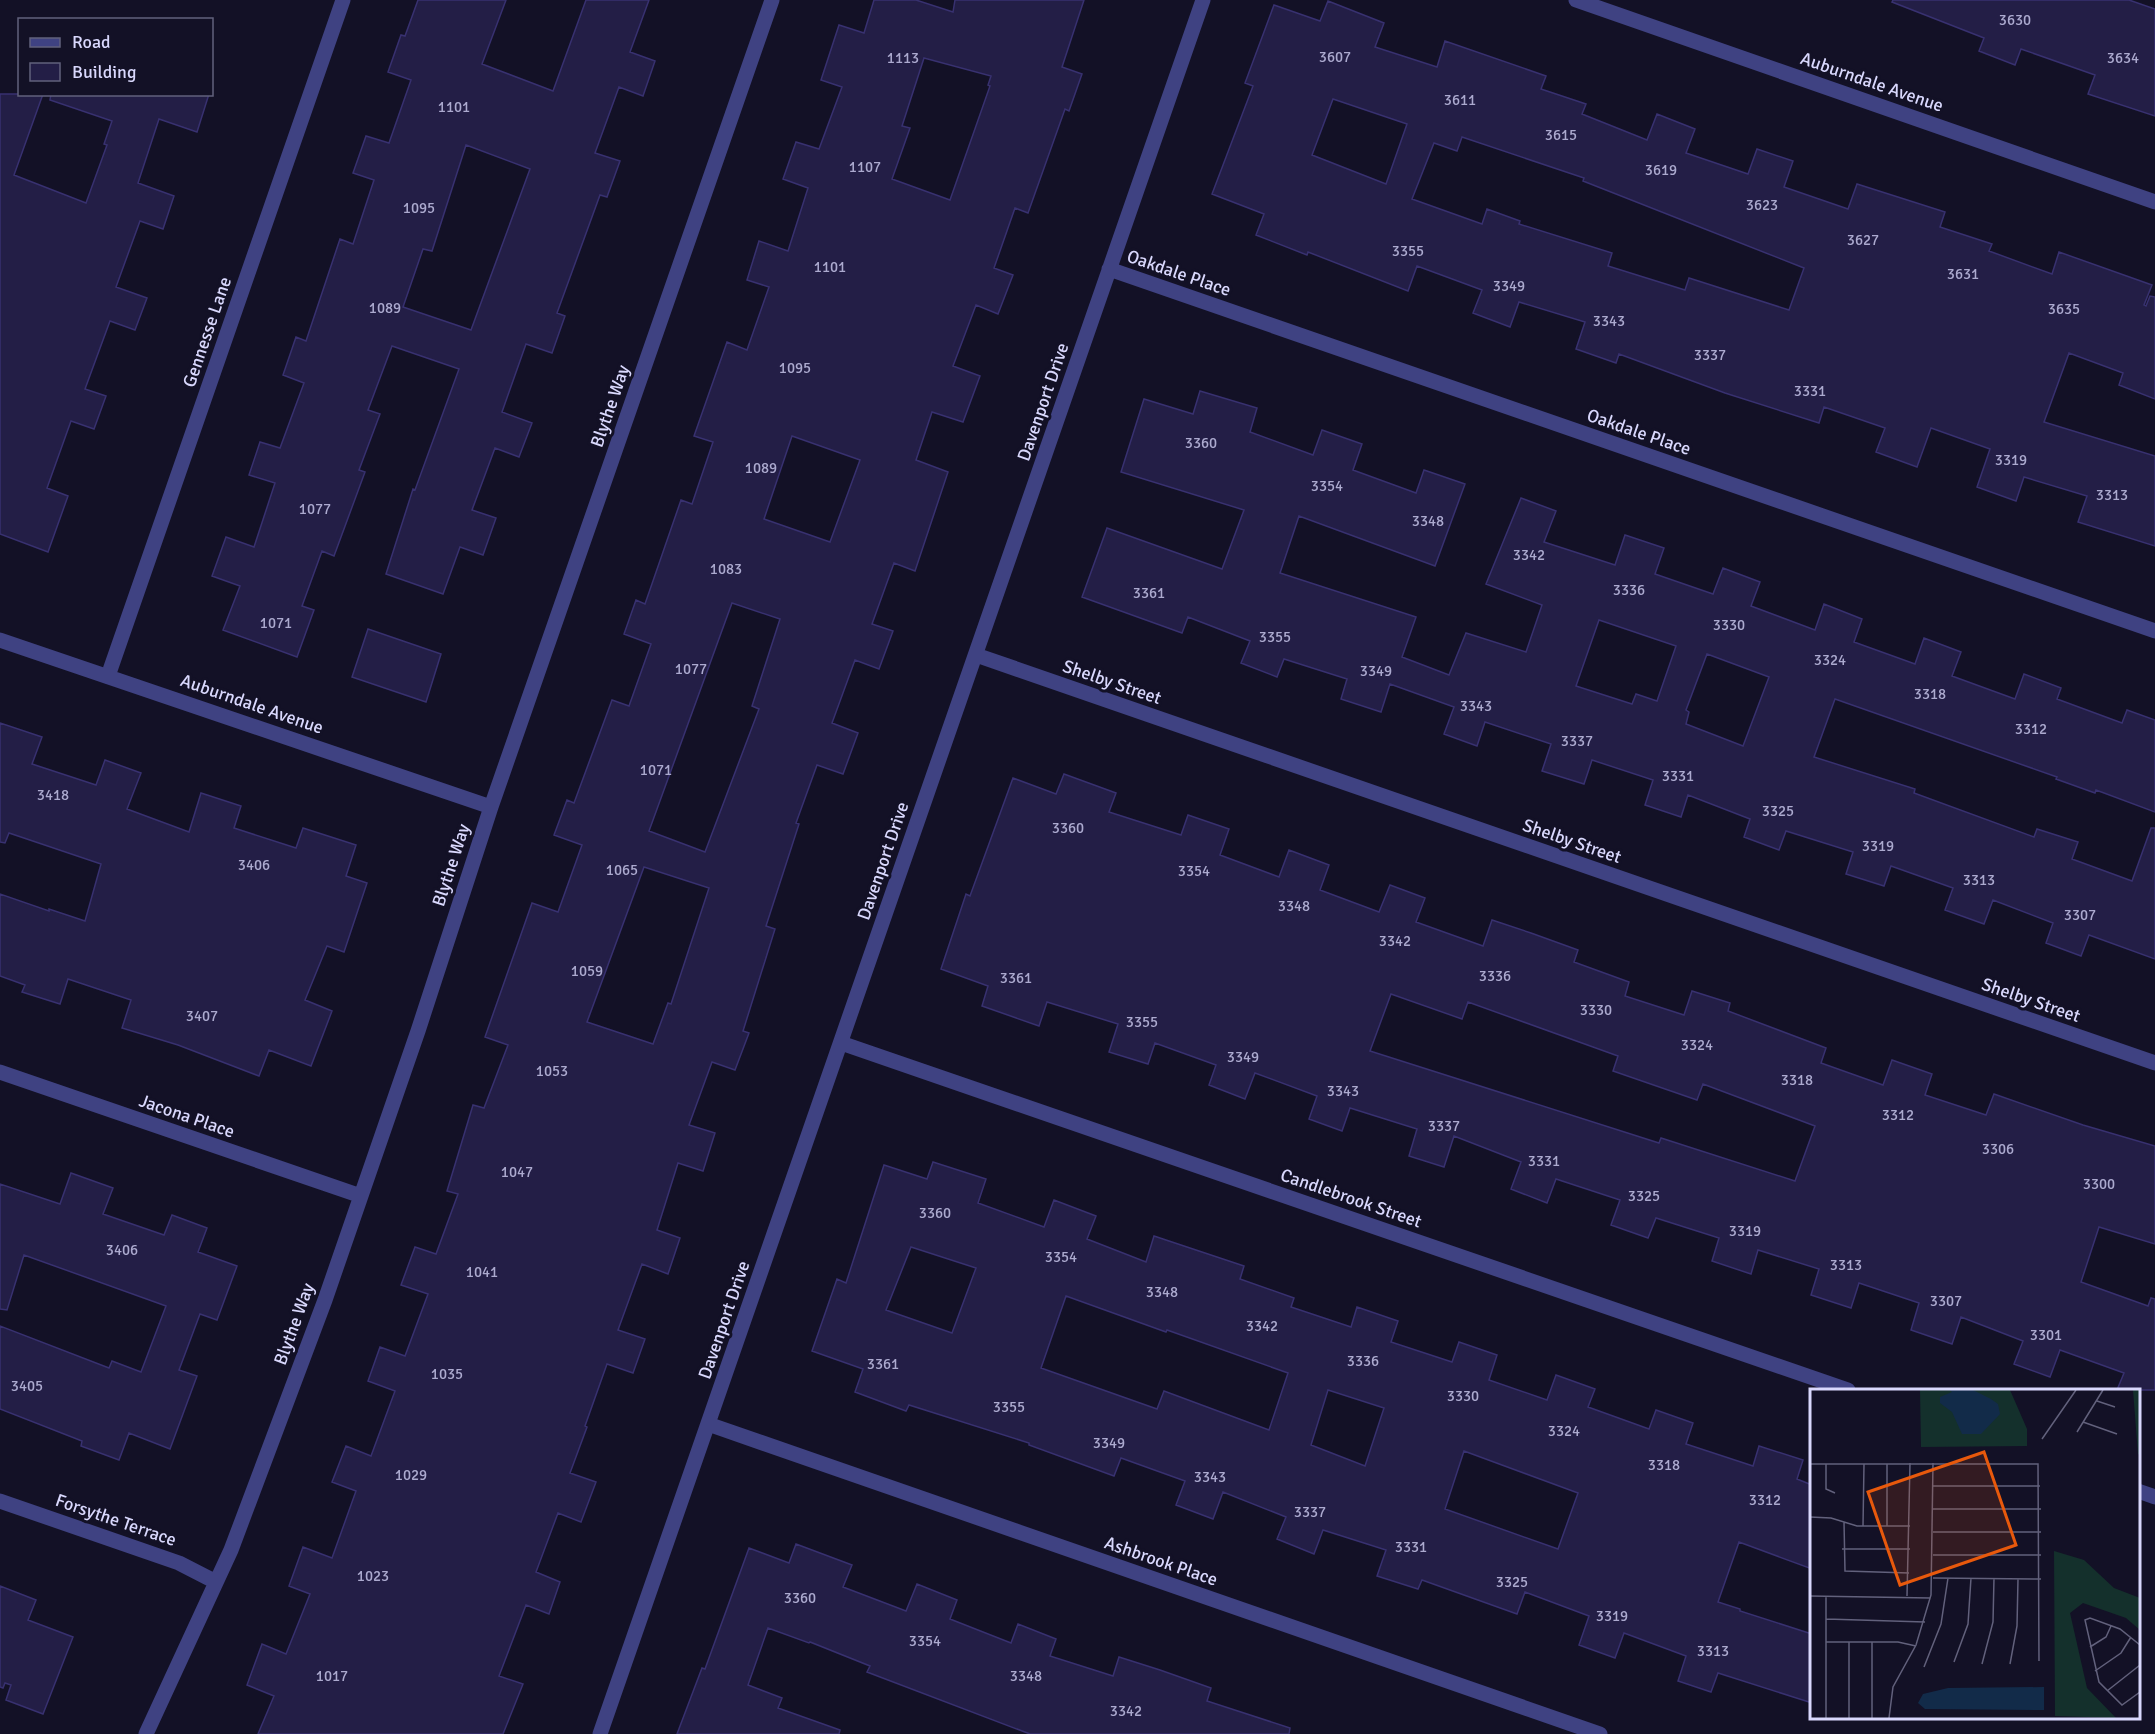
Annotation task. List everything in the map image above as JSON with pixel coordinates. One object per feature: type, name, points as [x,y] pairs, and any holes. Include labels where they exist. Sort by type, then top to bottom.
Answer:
[{"type":"street","name":"Gennesse Lane","points":[[108,676],[343,0]]},
{"type":"street","name":"Blythe Way","points":[[146,1734],[231,1551],[325,1300],[418,1031],[491,807],[772,0]]},
{"type":"street","name":"Davenport Drive","points":[[600,1734],[1203,0]]},
{"type":"street","name":"Auburndale Avenue","points":[[1576,0],[2155,202]]},
{"type":"street","name":"Oakdale Place","points":[[1110,269],[2155,631]]},
{"type":"street","name":"Auburndale Avenue","points":[[0,640],[491,807]]},
{"type":"street","name":"Shelby Street","points":[[976,655],[2155,1063]]},
{"type":"street","name":"Candlebrook Street","points":[[841,1043],[1845,1389]]},
{"type":"street","name":"Jacona Place","points":[[0,1072],[361,1197]]},
{"type":"street","name":"Ashbrook Place","points":[[708,1425],[1600,1734]]},
{"type":"street","points":[[2140,1491],[2155,1497]]},
{"type":"street","name":"Forsythe Terrace","points":[[0,1501],[179,1563],[216,1582]]},
{"type":"building","points":[[418,0],[506,0],[482,64],[553,91],[586,0],[649,0],[630,52],[655,61],[643,96],[619,87],[595,153],[620,161],[607,197],[600,195],[557,313],[565,316],[552,353],[526,344],[502,412],[532,423],[519,457],[495,448],[472,510],[496,518],[483,555],[460,547],[443,594],[386,574],[413,489],[415,490],[459,369],[392,346],[368,410],[380,414],[359,470],[365,472],[334,556],[322,551],[302,606],[314,610],[297,657],[223,630],[240,586],[212,576],[226,537],[254,547],[275,483],[249,475],[260,442],[280,448],[304,383],[283,375],[296,337],[306,341],[340,239],[353,244],[374,180],[353,173],[366,136],[389,143],[411,80],[388,72],[401,35],[405,36]],"holes":[[[466,145],[530,169],[471,330],[403,307],[423,249],[432,251]]]},
{"type":"building","points":[[874,0],[916,0],[953,12],[955,0],[1084,0],[1062,67],[1082,74],[1069,111],[1065,109],[1028,213],[1015,208],[994,268],[1013,275],[998,314],[976,305],[953,366],[980,376],[963,422],[932,412],[916,460],[948,472],[915,571],[894,563],[872,624],[893,631],[879,669],[855,660],[832,723],[858,733],[843,774],[817,765],[796,823],[799,824],[766,926],[775,929],[743,1031],[749,1033],[735,1070],[712,1062],[689,1125],[715,1133],[703,1171],[678,1163],[657,1230],[680,1238],[668,1274],[642,1264],[618,1330],[645,1339],[633,1373],[607,1364],[570,1473],[596,1482],[581,1522],[558,1513],[536,1572],[560,1582],[549,1614],[526,1605],[499,1676],[523,1684],[503,1734],[258,1734],[274,1696],[247,1685],[262,1644],[286,1654],[310,1594],[289,1586],[303,1547],[332,1558],[356,1491],[332,1482],[346,1446],[371,1456],[395,1391],[368,1381],[380,1347],[405,1356],[428,1294],[401,1285],[415,1247],[436,1254],[458,1194],[447,1191],[473,1105],[484,1108],[508,1045],[485,1037],[532,903],[558,912],[582,845],[554,835],[567,800],[574,803],[612,700],[629,706],[651,644],[624,634],[636,600],[645,604],[681,500],[692,504],[713,442],[694,436],[727,342],[747,350],[769,287],[747,280],[759,241],[788,251],[808,188],[783,179],[796,142],[819,149],[842,87],[821,80],[839,25],[864,33]],"holes":[[[924,58],[991,76],[988,85],[990,86],[950,200],[892,179],[910,128],[902,126]],[[792,436],[860,460],[830,542],[764,519]],[[732,603],[780,619],[752,706],[759,709],[705,852],[649,831]],[[644,867],[709,888],[671,1004],[668,1003],[653,1044],[587,1022]]]},
{"type":"building","points":[[1893,0],[2129,0],[2155,9],[2155,116],[2088,94],[2095,75],[2021,49],[2015,65],[1979,51],[1984,38],[1892,2]]},
{"type":"building","points":[[1328,1],[1384,23],[1375,47],[1437,67],[1445,41],[1546,76],[1541,89],[1586,104],[1582,114],[1647,140],[1657,114],[1695,129],[1686,153],[1748,174],[1757,149],[1793,161],[1784,187],[1848,209],[1857,184],[1945,212],[1940,227],[1992,244],[1989,251],[2052,274],[2059,252],[2152,285],[2144,305],[2146,306],[2150,296],[2155,297],[2155,399],[2119,385],[2123,373],[2069,353],[2044,422],[2155,456],[2155,546],[2078,522],[2087,496],[2024,477],[2016,501],[1977,487],[1990,449],[1931,428],[1917,467],[1876,452],[1885,428],[1824,407],[1819,423],[1725,393],[1619,354],[1616,363],[1576,349],[1585,322],[1519,302],[1510,327],[1473,313],[1482,290],[1417,266],[1408,291],[1308,252],[1307,255],[1256,235],[1264,214],[1212,194],[1253,86],[1245,83],[1274,5],[1320,21]],"holes":[[[1333,99],[1407,124],[1386,184],[1312,155]],[[1462,137],[1584,178],[1583,181],[1804,268],[1789,310],[1689,278],[1685,290],[1608,266],[1612,253],[1519,224],[1520,221],[1487,209],[1482,224],[1412,199],[1434,143],[1457,151]]]},
{"type":"building","points":[[0,94],[42,96],[14,175],[86,203],[107,145],[104,144],[112,121],[50,100],[51,96],[208,96],[197,132],[159,119],[138,183],[174,196],[163,229],[140,221],[116,287],[147,298],[135,330],[110,321],[85,389],[106,396],[94,429],[71,421],[47,488],[68,496],[48,552],[0,534]]},
{"type":"building","points":[[1200,391],[1257,408],[1250,432],[1313,455],[1322,430],[1362,444],[1353,470],[1416,493],[1424,470],[1465,484],[1435,566],[1299,516],[1280,573],[1416,617],[1402,657],[1449,675],[1466,633],[1526,652],[1542,605],[1486,584],[1521,498],[1556,511],[1544,542],[1615,565],[1625,535],[1664,548],[1655,574],[1713,594],[1723,568],[1760,582],[1751,606],[1815,630],[1824,604],[1862,619],[1854,642],[1915,664],[1924,638],[1961,652],[1952,676],[2015,699],[2024,674],[2061,688],[2057,699],[2122,723],[2127,710],[2155,720],[2155,812],[2096,790],[2095,793],[2056,779],[2057,777],[1835,699],[1814,757],[1915,789],[1914,793],[2034,837],[2037,829],[2078,842],[2072,859],[2132,881],[2151,828],[2155,828],[2155,959],[2089,935],[2081,956],[2046,943],[2053,923],[1993,900],[1984,924],[1945,910],[1953,888],[1891,866],[1884,886],[1846,874],[1853,852],[1786,831],[1779,850],[1744,837],[1750,819],[1688,795],[1681,817],[1645,805],[1653,780],[1592,760],[1584,784],[1542,771],[1551,744],[1485,722],[1477,746],[1444,734],[1454,707],[1390,684],[1381,712],[1341,699],[1347,679],[1284,659],[1277,677],[1241,663],[1250,641],[1188,617],[1182,633],[1082,597],[1107,528],[1222,569],[1244,510],[1121,472],[1144,399],[1193,414]],"holes":[[[1599,620],[1676,646],[1657,701],[1636,694],[1632,704],[1576,686]],[[1707,654],[1769,677],[1743,746],[1686,724],[1689,712],[1686,710]]]},
{"type":"building","points":[[368,629],[441,654],[426,702],[352,677]]},
{"type":"building","points":[[0,723],[42,737],[32,764],[96,785],[105,760],[141,773],[127,809],[189,832],[201,793],[241,806],[234,828],[296,848],[303,828],[356,845],[346,876],[367,883],[344,952],[327,946],[305,1000],[332,1011],[311,1066],[269,1050],[259,1076],[178,1045],[122,1028],[131,1000],[68,979],[60,1004],[22,992],[25,985],[0,976],[0,894],[85,921],[101,864],[9,833],[5,843],[0,842]]},
{"type":"building","points":[[1064,774],[1116,793],[1109,812],[1181,835],[1188,815],[1229,829],[1220,855],[1279,877],[1289,850],[1329,865],[1320,890],[1379,912],[1390,885],[1425,898],[1416,922],[1483,946],[1492,920],[1531,933],[1578,950],[1574,962],[1629,982],[1625,996],[1684,1015],[1692,991],[1730,1003],[1728,1011],[1826,1048],[1821,1063],[1883,1085],[1892,1060],[1932,1074],[1925,1095],[1986,1115],[1994,1094],[2083,1125],[2155,1146],[2155,1244],[2099,1227],[2081,1282],[2148,1306],[2151,1298],[2155,1299],[2155,1390],[2117,1389],[2124,1373],[2060,1350],[2050,1377],[2014,1364],[2023,1341],[1961,1317],[1952,1344],[1911,1330],[1919,1303],[1859,1283],[1851,1308],[1811,1295],[1819,1269],[1758,1250],[1751,1274],[1712,1261],[1719,1238],[1656,1218],[1648,1238],[1611,1225],[1620,1200],[1556,1179],[1547,1203],[1511,1189],[1521,1162],[1454,1136],[1444,1167],[1409,1156],[1417,1129],[1350,1108],[1342,1131],[1309,1119],[1317,1096],[1255,1073],[1245,1099],[1209,1085],[1216,1065],[1155,1043],[1148,1064],[1109,1052],[1118,1024],[1047,1002],[1039,1026],[982,1006],[988,986],[941,969],[966,894],[970,896],[1013,778],[1056,794]],"holes":[[[1391,994],[1462,1019],[1468,1002],[1618,1056],[1613,1071],[1697,1100],[1703,1084],[1815,1126],[1795,1181],[1661,1138],[1659,1143],[1370,1051]]]},
{"type":"building","points":[[933,1162],[986,1179],[978,1203],[1044,1227],[1054,1200],[1096,1216],[1087,1239],[1146,1262],[1154,1236],[1244,1266],[1240,1279],[1294,1298],[1291,1307],[1351,1327],[1357,1307],[1398,1321],[1391,1342],[1452,1362],[1459,1342],[1497,1355],[1489,1380],[1547,1400],[1556,1375],[1595,1389],[1588,1407],[1649,1429],[1656,1410],[1693,1423],[1686,1444],[1753,1466],[1759,1446],[1803,1460],[1797,1479],[1810,1484],[1810,1568],[1739,1542],[1718,1602],[1810,1633],[1810,1702],[1718,1673],[1711,1692],[1678,1681],[1686,1656],[1624,1633],[1615,1658],[1579,1645],[1589,1616],[1525,1592],[1517,1614],[1422,1580],[1418,1589],[1377,1576],[1386,1550],[1323,1530],[1314,1554],[1277,1539],[1286,1517],[1223,1492],[1213,1519],[1176,1505],[1185,1481],[1121,1458],[1114,1476],[1029,1445],[1029,1443],[909,1405],[906,1411],[855,1392],[863,1369],[812,1351],[837,1279],[846,1283],[884,1165],[927,1179]],"holes":[[[911,1247],[976,1268],[952,1333],[886,1310]],[[1066,1296],[1288,1373],[1269,1430],[1164,1391],[1157,1409],[1041,1368]],[[1328,1390],[1384,1408],[1365,1466],[1311,1445]],[[1464,1451],[1578,1493],[1558,1549],[1445,1509]]]},
{"type":"building","points":[[71,1173],[113,1188],[103,1214],[164,1235],[172,1215],[207,1228],[198,1252],[237,1266],[217,1320],[200,1314],[179,1370],[197,1376],[170,1449],[129,1433],[119,1460],[81,1446],[82,1441],[0,1409],[0,1326],[109,1368],[112,1361],[141,1372],[166,1306],[24,1255],[7,1310],[0,1309],[0,1184],[60,1204]]},
{"type":"building","points":[[796,1544],[852,1565],[843,1587],[906,1611],[917,1584],[957,1600],[950,1619],[1011,1643],[1018,1624],[1056,1639],[1050,1656],[1113,1676],[1119,1657],[1160,1670],[1211,1688],[1207,1701],[1290,1728],[1289,1734],[1030,1734],[867,1672],[870,1666],[768,1628],[748,1685],[782,1698],[778,1708],[840,1730],[839,1734],[677,1734],[702,1668],[705,1669],[749,1548],[789,1563]]},
{"type":"building","points":[[0,1586],[36,1600],[28,1620],[73,1637],[43,1714],[6,1700],[11,1685],[5,1683],[3,1688],[0,1687]]}]
